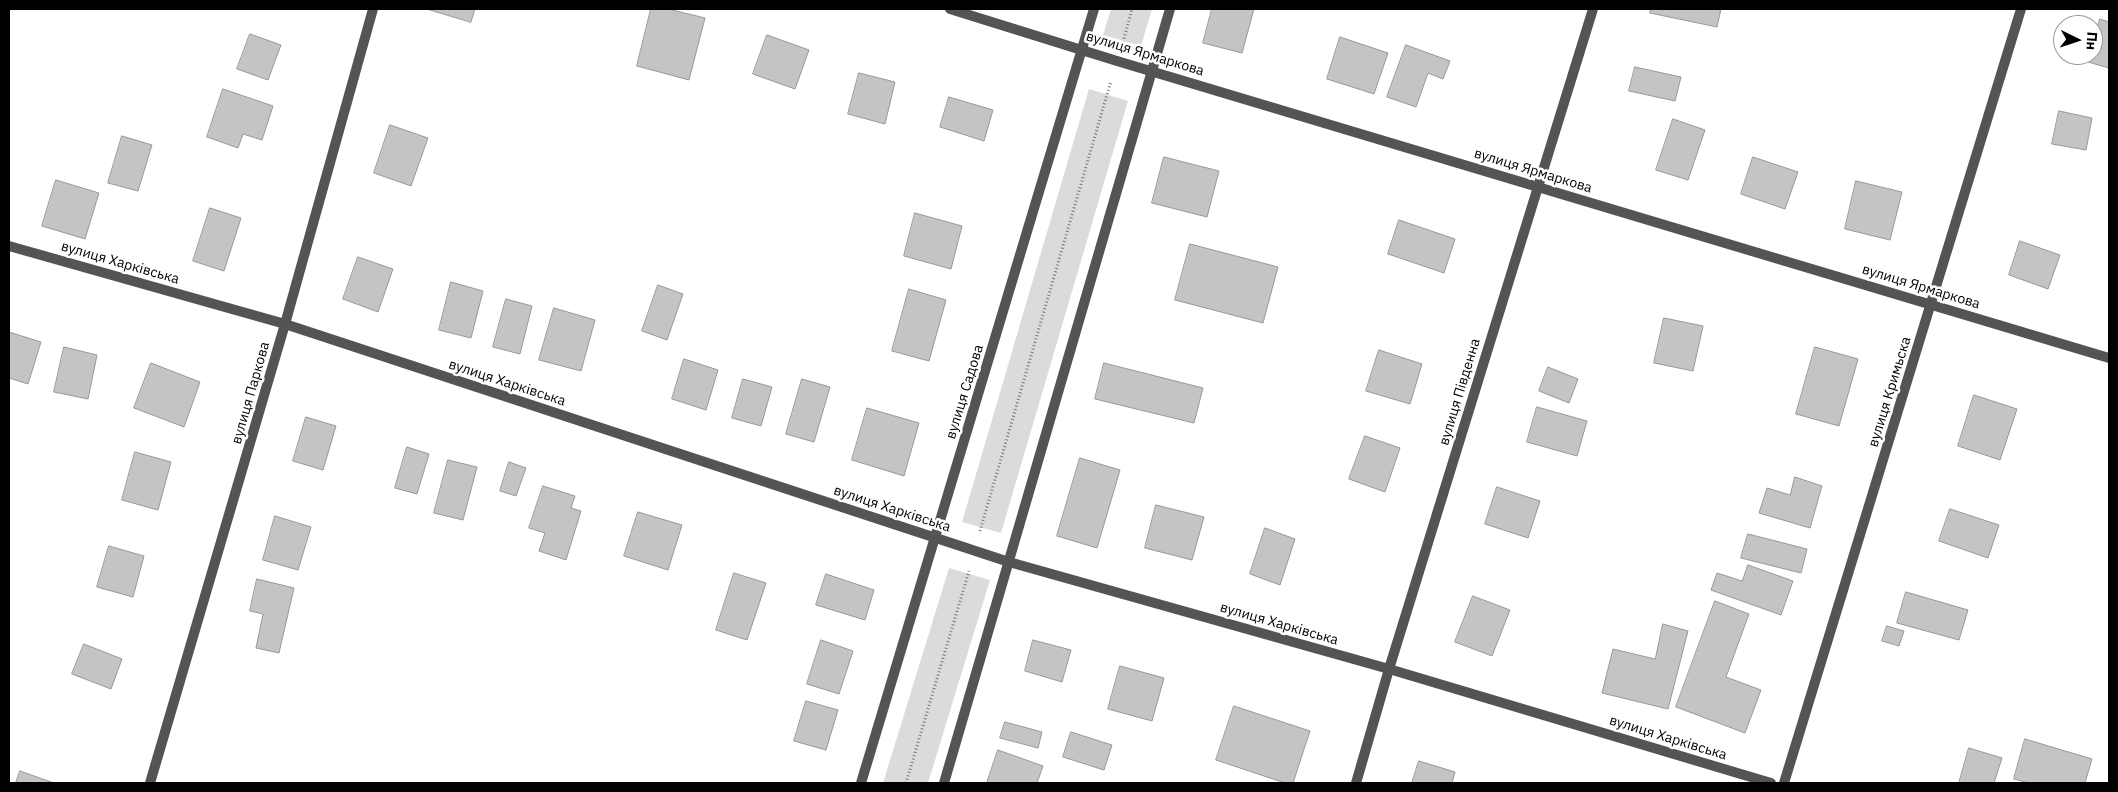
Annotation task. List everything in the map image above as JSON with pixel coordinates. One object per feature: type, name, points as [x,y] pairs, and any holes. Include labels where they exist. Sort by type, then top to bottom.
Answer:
[{"type":"street","name":"вулиця Паркова","points":[[150,783],[285,324],[373,9]]},
{"type":"street","name":"вулиця Ярмаркова","points":[[950,9],[1117,61],[2109,358]]},
{"type":"street","name":"вулиця Садова","points":[[861,783],[1094,9]]},
{"type":"street","points":[[944,783],[1170,9]]},
{"type":"street","name":"вулиця Південна","points":[[1356,783],[1389,669],[1593,9]]},
{"type":"street","name":"вулиця Кримьска","points":[[1784,783],[2022,9]]},
{"type":"street","name":"вулиця Харківська","points":[[9,246],[285,324],[1009,562],[1389,669],[1771,783]]},
{"type":"path","points":[[906,783],[1132,9]]},
{"type":"shaded area","points":[[1111,9],[1152,9],[1141,46],[1103,35]]},
{"type":"shaded area","points":[[1089,89],[1128,101],[1001,533],[962,522]]},
{"type":"shaded area","points":[[949,568],[990,580],[928,783],[883,783]]},
{"type":"building","points":[[427,9],[475,9],[471,22]]},
{"type":"building","points":[[651,9],[668,9],[705,18],[689,80],[637,66]]},
{"type":"building","points":[[1212,9],[1254,9],[1242,53],[1203,43]]},
{"type":"building","points":[[1651,9],[1721,9],[1717,27],[1650,13]]},
{"type":"building","points":[[2103,20],[2109,22],[2109,68],[2098,65],[2103,65]]},
{"type":"building","points":[[250,34],[281,45],[268,80],[237,69]]},
{"type":"building","points":[[767,35],[809,50],[795,89],[753,74]]},
{"type":"building","points":[[1340,37],[1388,53],[1374,94],[1327,79]]},
{"type":"building","points":[[1406,45],[1450,61],[1443,79],[1428,73],[1416,107],[1387,97]]},
{"type":"building","points":[[1635,67],[1681,77],[1675,101],[1629,91]]},
{"type":"building","points":[[859,73],[895,82],[885,124],[848,114]]},
{"type":"building","points":[[223,89],[273,106],[262,140],[243,134],[238,148],[207,137]]},
{"type":"building","points":[[949,97],[993,110],[984,141],[940,127]]},
{"type":"building","points":[[2059,111],[2092,118],[2086,150],[2052,144]]},
{"type":"building","points":[[1673,119],[1705,130],[1688,180],[1656,170]]},
{"type":"building","points":[[390,125],[428,138],[411,186],[374,173]]},
{"type":"building","points":[[122,136],[152,145],[138,191],[108,183]]},
{"type":"building","points":[[1164,157],[1219,171],[1207,217],[1152,203]]},
{"type":"building","points":[[1753,157],[1798,172],[1785,209],[1741,194]]},
{"type":"building","points":[[56,180],[99,193],[85,239],[42,226]]},
{"type":"building","points":[[1856,181],[1902,192],[1890,240],[1845,229]]},
{"type":"building","points":[[210,208],[241,218],[224,271],[193,261]]},
{"type":"building","points":[[915,213],[962,226],[951,269],[904,256]]},
{"type":"building","points":[[1399,220],[1455,239],[1444,273],[1388,254]]},
{"type":"building","points":[[2020,241],[2060,255],[2048,289],[2009,275]]},
{"type":"building","points":[[1190,244],[1278,267],[1263,323],[1175,300]]},
{"type":"building","points":[[358,257],[393,269],[378,312],[343,299]]},
{"type":"building","points":[[451,282],[483,291],[471,338],[439,330]]},
{"type":"building","points":[[658,285],[683,294],[667,340],[642,331]]},
{"type":"building","points":[[909,289],[946,300],[929,361],[892,351]]},
{"type":"building","points":[[506,299],[532,306],[520,354],[493,347]]},
{"type":"building","points":[[554,308],[595,320],[581,371],[539,360]]},
{"type":"building","points":[[1664,318],[1703,326],[1693,371],[1654,363]]},
{"type":"building","points":[[9,332],[41,342],[28,384],[9,378]]},
{"type":"building","points":[[64,347],[97,355],[88,399],[54,392]]},
{"type":"building","points":[[1815,347],[1858,359],[1839,426],[1796,414]]},
{"type":"building","points":[[1379,350],[1422,364],[1410,404],[1366,391]]},
{"type":"building","points":[[684,359],[718,370],[706,410],[672,399]]},
{"type":"building","points":[[151,363],[200,382],[184,427],[134,408]]},
{"type":"building","points":[[1104,363],[1203,388],[1194,423],[1095,399]]},
{"type":"building","points":[[1548,367],[1578,379],[1569,403],[1539,391]]},
{"type":"building","points":[[743,379],[772,387],[761,426],[732,418]]},
{"type":"building","points":[[802,379],[830,387],[814,442],[786,434]]},
{"type":"building","points":[[1974,395],[2017,409],[2000,460],[1958,446]]},
{"type":"building","points":[[1537,407],[1587,421],[1577,456],[1527,442]]},
{"type":"building","points":[[867,408],[919,423],[904,476],[852,460]]},
{"type":"building","points":[[306,417],[336,426],[323,470],[293,461]]},
{"type":"building","points":[[1365,436],[1400,448],[1385,492],[1349,479]]},
{"type":"building","points":[[407,447],[429,454],[417,494],[395,488]]},
{"type":"building","points":[[135,452],[171,462],[158,510],[122,500]]},
{"type":"building","points":[[1080,458],[1120,470],[1097,548],[1057,536]]},
{"type":"building","points":[[448,460],[477,467],[463,520],[434,513]]},
{"type":"building","points":[[509,462],[526,468],[516,496],[500,491]]},
{"type":"building","points":[[1795,477],[1822,486],[1810,528],[1759,513],[1767,488],[1790,495]]},
{"type":"building","points":[[543,486],[575,496],[571,508],[581,511],[566,560],[539,551],[545,533],[529,528]]},
{"type":"building","points":[[1497,487],[1540,501],[1528,538],[1485,524]]},
{"type":"building","points":[[1156,505],[1204,517],[1192,560],[1145,548]]},
{"type":"building","points":[[1950,509],[1999,525],[1988,558],[1939,541]]},
{"type":"building","points":[[638,512],[682,525],[668,570],[624,556]]},
{"type":"building","points":[[275,516],[311,527],[298,570],[263,560]]},
{"type":"building","points":[[1265,528],[1295,539],[1280,585],[1250,574]]},
{"type":"building","points":[[1748,534],[1807,549],[1801,573],[1741,558]]},
{"type":"building","points":[[109,546],[144,556],[133,597],[97,587]]},
{"type":"building","points":[[1748,565],[1793,581],[1781,615],[1711,590],[1717,573],[1742,581]]},
{"type":"building","points":[[734,573],[766,583],[747,640],[716,630]]},
{"type":"building","points":[[826,574],[874,590],[865,620],[816,605]]},
{"type":"building","points":[[257,579],[294,588],[279,653],[256,648],[263,614],[250,611]]},
{"type":"building","points":[[1906,592],[1968,610],[1959,640],[1897,623]]},
{"type":"building","points":[[1473,596],[1510,610],[1492,656],[1455,642]]},
{"type":"building","points":[[1715,601],[1749,614],[1726,677],[1761,690],[1745,733],[1676,707]]},
{"type":"building","points":[[1663,624],[1688,631],[1668,709],[1602,693],[1613,649],[1655,659]]},
{"type":"building","points":[[1887,626],[1904,631],[1899,646],[1882,641]]},
{"type":"building","points":[[821,640],[853,651],[839,694],[807,684]]},
{"type":"building","points":[[1033,640],[1071,650],[1062,682],[1025,671]]},
{"type":"building","points":[[84,644],[122,659],[111,689],[72,674]]},
{"type":"building","points":[[1120,666],[1164,678],[1152,721],[1108,709]]},
{"type":"building","points":[[806,701],[838,710],[826,750],[794,741]]},
{"type":"building","points":[[1234,706],[1310,731],[1293,783],[1285,783],[1216,760]]},
{"type":"building","points":[[1005,722],[1042,732],[1038,748],[1000,738]]},
{"type":"building","points":[[1071,732],[1112,745],[1104,770],[1063,757]]},
{"type":"building","points":[[2025,739],[2092,759],[2085,783],[2029,783],[2014,779]]},
{"type":"building","points":[[1969,748],[2002,758],[1994,783],[1959,783]]},
{"type":"building","points":[[998,750],[1043,766],[1037,783],[987,783]]},
{"type":"building","points":[[1419,761],[1455,772],[1452,783],[1412,783]]},
{"type":"building","points":[[20,771],[54,783],[16,783]]}]
